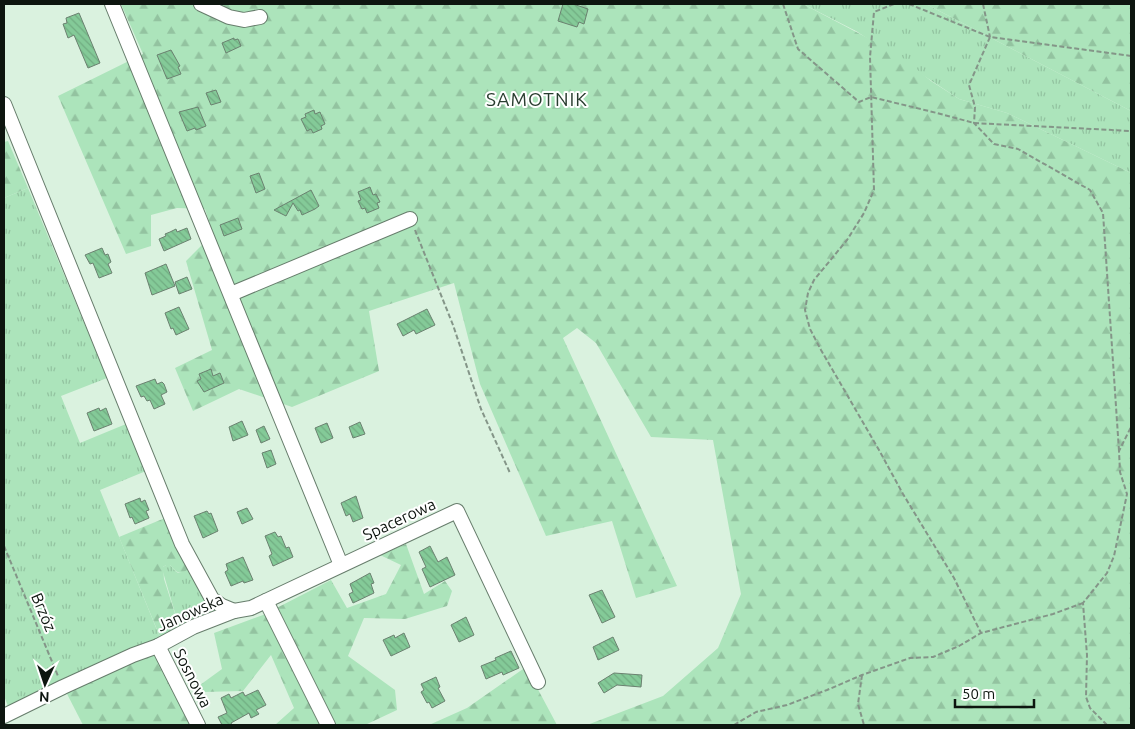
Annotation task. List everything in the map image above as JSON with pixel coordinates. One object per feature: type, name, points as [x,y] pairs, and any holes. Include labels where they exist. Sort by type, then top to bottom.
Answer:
[{"type":"street","points":[[112,4],[208,244],[231,294],[341,565]]},
{"type":"street","points":[[201,4],[229,17],[244,20],[260,17]]},
{"type":"street","points":[[4,104],[182,544],[212,599],[222,606],[234,610]]},
{"type":"street","points":[[231,294],[410,219]]},
{"type":"street","name":"Spacerowa","points":[[266,601],[457,511],[538,682]]},
{"type":"street","points":[[266,601],[328,725]]},
{"type":"street","name":"Janowska","points":[[4,716],[133,655],[158,646],[193,627],[234,610],[251,608],[266,601]]},
{"type":"street","name":"Sosnowa","points":[[158,646],[198,725]]},
{"type":"path","points":[[783,4],[798,49],[859,102],[871,97],[937,112],[974,123],[1131,131]]},
{"type":"path","points":[[894,4],[874,12],[870,57],[874,190],[864,213],[847,240],[814,280],[808,293],[805,310],[810,329],[821,350],[880,450],[903,494],[954,578],[981,633]]},
{"type":"path","points":[[909,4],[990,37],[1131,56]]},
{"type":"path","points":[[733,725],[756,712],[786,705],[862,674],[910,658],[933,656],[959,646],[981,633],[1054,614],[1083,604],[1112,566],[1126,495],[1120,472],[1118,451],[1103,212],[1090,190],[1018,149],[994,144],[974,123],[975,107],[969,85],[990,37],[983,4]]},
{"type":"path","points":[[410,219],[453,326],[481,409],[510,473]]},
{"type":"path","points":[[1118,451],[1131,427]]},
{"type":"path","points":[[1126,495],[1131,497]]},
{"type":"path","name":"Brzóz","points":[[4,546],[63,687]]},
{"type":"path","points":[[1083,604],[1087,655],[1086,697],[1090,708],[1107,725]]},
{"type":"path","points":[[862,674],[858,704],[864,725]]},
{"type":"green space","points":[[121,4],[803,4],[898,54],[931,81],[959,99],[1007,113],[1131,173],[1131,725],[587,725],[663,696],[718,648],[741,594],[713,440],[651,437],[596,343],[577,328],[563,338],[677,586],[636,598],[612,521],[546,536],[480,384],[454,283],[369,311],[379,371],[292,407],[239,389],[193,411],[175,368],[212,350],[186,261],[213,234],[205,209],[177,208],[151,215],[151,246],[126,254],[58,96],[143,54]]},
{"type":"green space","points":[[803,4],[926,4],[1131,111],[1131,173],[1007,113],[959,99],[856,31]]},
{"type":"green space","points":[[926,4],[1131,4],[1131,111]]},
{"type":"green space","points":[[8,141],[28,188],[4,198],[4,142]]},
{"type":"green space","points":[[28,188],[107,378],[61,396],[80,443],[126,424],[146,471],[100,490],[161,640],[10,711],[4,696],[4,198]]},
{"type":"green space","points":[[165,518],[184,564],[188,569],[180,573],[170,565],[163,567],[164,579],[178,623],[177,631],[160,637],[119,537]]},
{"type":"green space","points":[[406,544],[424,594],[445,581],[452,591],[447,606],[405,619],[364,618],[348,656],[395,690],[397,710],[365,725],[275,725],[294,708],[271,655],[243,691],[203,692],[200,685],[222,669],[214,633],[263,615],[331,580],[347,608],[386,594],[401,565],[380,555]]},
{"type":"green space","points":[[170,565],[178,573],[188,569],[222,609],[177,631],[178,623],[163,572],[163,567]]},
{"type":"green space","points":[[156,654],[193,725],[83,725],[65,690],[142,656]]},
{"type":"green space","points":[[526,667],[557,725],[429,725],[467,708]]},
{"type":"building","points":[[563,4],[573,4],[588,9],[584,24],[579,22],[577,27],[558,21]]},
{"type":"building","points":[[79,13],[100,63],[88,68],[74,35],[68,38],[63,24],[67,23],[66,18]]},
{"type":"building","points":[[234,38],[234,40],[238,39],[241,46],[226,53],[222,43]]},
{"type":"building","points":[[171,50],[180,66],[178,67],[181,74],[167,79],[157,55]]},
{"type":"building","points":[[216,90],[221,102],[211,105],[206,93]]},
{"type":"building","points":[[198,107],[206,126],[187,131],[179,112]]},
{"type":"building","points":[[314,110],[315,114],[320,112],[325,124],[321,126],[322,129],[313,133],[311,129],[307,131],[301,119],[306,117],[305,114]]},
{"type":"building","points":[[259,173],[265,189],[256,193],[250,176]]},
{"type":"building","points":[[370,187],[373,195],[376,194],[380,202],[377,203],[379,208],[367,213],[365,208],[362,209],[358,201],[361,200],[358,192]]},
{"type":"building","points":[[311,190],[319,206],[315,209],[302,215],[293,203],[286,216],[274,210]]},
{"type":"building","points":[[238,218],[242,229],[224,236],[220,225]]},
{"type":"building","points":[[187,228],[191,239],[164,251],[159,239],[176,229],[177,232]]},
{"type":"building","points":[[102,248],[105,255],[108,254],[111,262],[108,264],[112,273],[99,278],[93,263],[90,264],[85,255]]},
{"type":"building","points":[[166,264],[175,286],[152,295],[145,273]]},
{"type":"building","points":[[187,277],[192,289],[179,294],[175,282]]},
{"type":"building","points":[[179,307],[189,329],[176,335],[173,328],[171,329],[165,313]]},
{"type":"building","points":[[427,309],[435,325],[416,334],[414,330],[403,336],[397,324]]},
{"type":"building","points":[[211,369],[213,376],[220,373],[224,383],[204,392],[197,381],[201,379],[199,374]]},
{"type":"building","points":[[155,379],[157,384],[162,382],[164,384],[167,392],[161,395],[165,404],[154,409],[150,400],[147,401],[144,396],[141,397],[136,386]]},
{"type":"building","points":[[99,408],[100,411],[106,408],[112,424],[94,431],[87,413]]},
{"type":"building","points":[[242,421],[248,435],[233,441],[229,427]]},
{"type":"building","points":[[360,422],[365,434],[353,438],[349,427]]},
{"type":"building","points":[[327,423],[333,438],[321,443],[315,428]]},
{"type":"building","points":[[264,426],[270,439],[261,443],[256,430]]},
{"type":"building","points":[[271,450],[276,464],[267,468],[262,453]]},
{"type":"building","points":[[356,496],[363,518],[353,522],[350,514],[346,516],[341,503]]},
{"type":"building","points":[[140,498],[141,502],[145,500],[149,510],[146,511],[149,518],[135,524],[132,517],[130,518],[125,504]]},
{"type":"building","points":[[247,508],[253,519],[242,524],[237,512]]},
{"type":"building","points":[[207,511],[209,514],[211,513],[218,531],[203,538],[194,516]]},
{"type":"building","points":[[275,532],[278,537],[281,536],[286,548],[289,547],[293,557],[273,566],[269,556],[272,554],[265,536]]},
{"type":"building","points":[[430,546],[438,562],[447,557],[455,575],[430,587],[422,569],[426,567],[419,552]]},
{"type":"building","points":[[243,557],[253,580],[244,583],[243,581],[231,586],[225,572],[228,570],[226,564]]},
{"type":"building","points":[[370,573],[374,583],[371,584],[374,593],[353,603],[349,594],[353,592],[350,584]]},
{"type":"building","points":[[602,590],[615,617],[602,623],[589,595]]},
{"type":"building","points":[[466,617],[474,635],[459,642],[451,625]]},
{"type":"building","points":[[404,633],[410,647],[391,656],[383,640],[394,635],[395,638]]},
{"type":"building","points":[[613,637],[619,650],[598,660],[593,647]]},
{"type":"building","points":[[511,651],[519,668],[503,675],[502,672],[486,679],[481,666]]},
{"type":"building","points":[[614,673],[642,675],[641,687],[617,685],[604,693],[598,683]]},
{"type":"building","points":[[436,677],[440,687],[438,688],[445,701],[432,708],[421,692],[424,690],[421,684]]},
{"type":"building","points":[[258,690],[266,705],[256,710],[259,714],[251,718],[249,713],[231,723],[232,725],[222,725],[218,717],[227,713],[221,698],[229,694],[231,698],[243,692],[245,696]]},
{"type":"district","name":"SAMOTNIK","points":[[537,99]]}]
